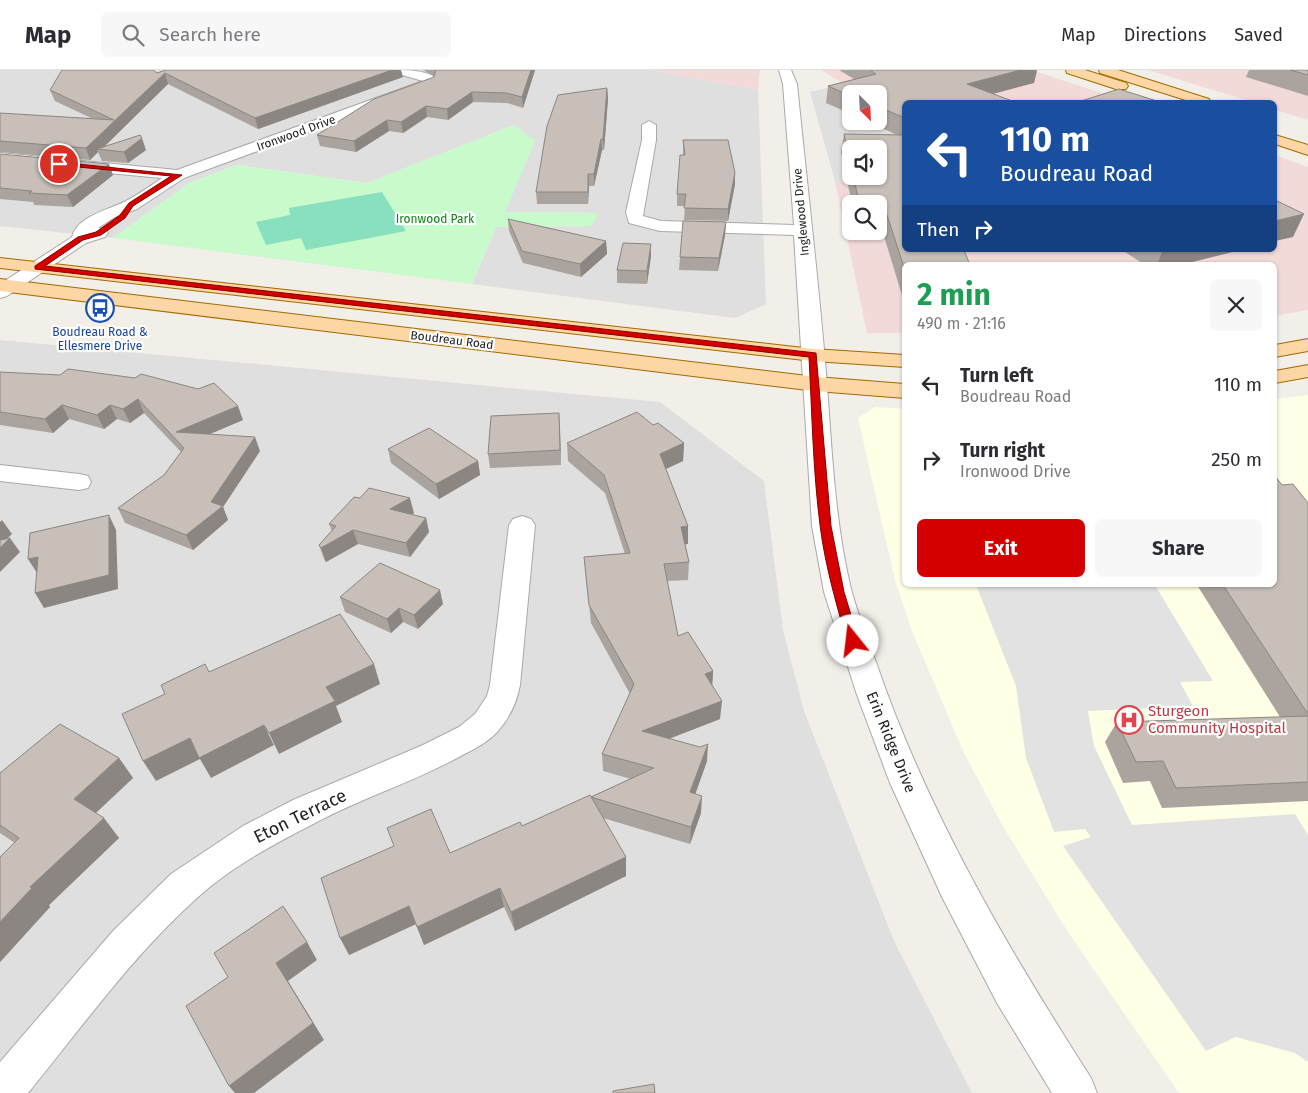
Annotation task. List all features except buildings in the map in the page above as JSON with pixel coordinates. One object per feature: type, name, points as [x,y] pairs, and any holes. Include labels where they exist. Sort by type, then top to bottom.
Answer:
[{"type":"main road","points":[[1072,70],[1162,100]]},
{"type":"main road","points":[[1105,70],[1198,100]]},
{"type":"main road","points":[[1277,127],[1308,137]]},
{"type":"main road","points":[[1277,140],[1308,150]]},
{"type":"main road","name":"Boudreau Road","points":[[0,263],[815,370],[902,390]]},
{"type":"main road","name":"Boudreau Road","points":[[3,288],[815,370],[902,361]]},
{"type":"main road","points":[[1277,351],[1308,345]]},
{"type":"main road","points":[[1277,377],[1308,371]]},
{"type":"street","name":"Ironwood Drive","points":[[3,288],[80,239],[99,233],[123,216],[131,205],[157,186],[178,175],[430,83],[430,79],[427,77],[400,70]]},
{"type":"street","name":"Inglewood Drive","points":[[785,70],[790,84],[815,370]]},
{"type":"street","points":[[649,125],[649,140],[634,212],[635,219],[660,226],[803,230]]},
{"type":"street","points":[[0,158],[178,175]]},
{"type":"street","name":"Erin Ridge Drive","points":[[815,370],[819,457],[826,526],[838,592],[872,695],[907,783],[955,884],[1011,988],[1076,1093]]},
{"type":"street","points":[[0,473],[79,482]]},
{"type":"street","name":"Eton Terrace","points":[[1,1093],[132,938],[184,886],[216,862],[255,837],[305,811],[434,756],[470,736],[486,723],[502,699],[505,685],[522,525]]},
{"type":"shaded area","points":[[0,70],[651,70],[758,90],[766,304],[735,318],[472,284],[496,227],[592,226],[597,213],[505,212],[534,141],[514,125],[367,183],[237,165],[189,183],[113,238],[0,226]]},
{"type":"shaded area","points":[[651,70],[760,70],[758,90]]},
{"type":"shaded area","points":[[821,70],[1031,70],[1123,100],[964,100],[888,90],[888,85],[844,84]]},
{"type":"shaded area","points":[[1148,70],[1308,70],[1308,120],[1277,111],[1277,100],[1246,100]]},
{"type":"shaded area","points":[[898,72],[905,100],[902,100],[902,186],[887,185],[887,140],[842,140],[842,182],[835,181],[810,92]]},
{"type":"shaded area","points":[[1277,156],[1308,167],[1308,310],[1277,316],[1277,262],[902,262],[902,333],[867,333],[847,240],[887,240],[887,195],[842,195],[842,214],[835,181],[842,182],[842,185],[902,186],[902,252],[1277,252]]},
{"type":"shaded area","points":[[0,340],[660,402],[764,481],[783,630],[804,711],[894,941],[972,1093],[0,1093]]},
{"type":"shaded area","name":"Sturgeon Community Hospital","points":[[1308,395],[1308,1093],[1179,1093],[1068,932],[1004,828],[964,753],[912,631],[895,580],[858,418],[875,407],[902,409],[902,587],[1277,587],[1277,399]]},
{"type":"shaded area","points":[[977,587],[1156,587],[1213,681],[1180,682],[1193,706],[1088,711],[1094,746],[1132,825],[1295,814],[1308,835],[1308,1062],[1295,1053],[1236,1037],[1206,1051],[1063,846],[1091,837],[1085,829],[1054,832],[1026,758],[1016,686]]},
{"type":"green space","name":"Ironwood Park","points":[[514,125],[535,141],[505,212],[598,213],[592,226],[496,227],[472,284],[113,238],[189,183],[237,165],[367,183]]},
{"type":"green space","points":[[382,192],[406,231],[306,250],[301,238],[266,245],[256,222],[290,215],[289,208]]},
{"type":"place","name":"Boudreau Road & Ellesmere Drive","points":[[100,308]]},
{"type":"place","name":"Sturgeon Community Hospital","points":[[1129,720]]},
{"type":"route","points":[[59,164],[178,175],[157,186],[131,205],[123,216],[99,233],[80,239],[37,268],[813,355],[819,457],[826,526],[838,592],[853,641]]}]
